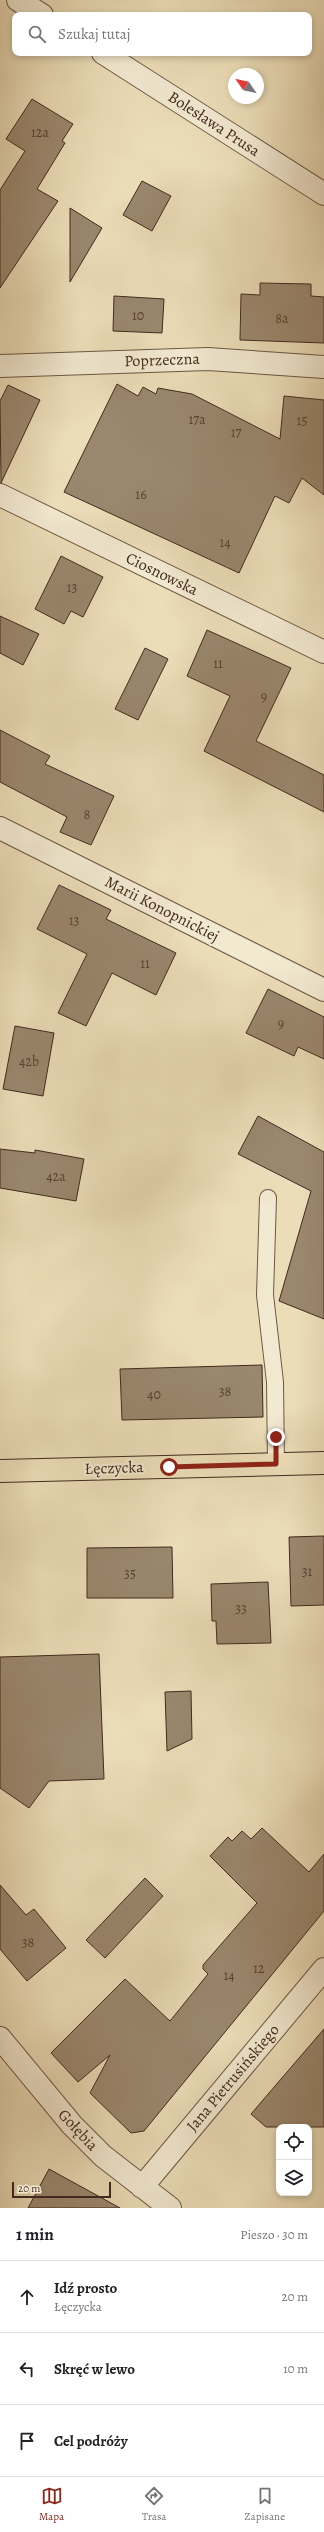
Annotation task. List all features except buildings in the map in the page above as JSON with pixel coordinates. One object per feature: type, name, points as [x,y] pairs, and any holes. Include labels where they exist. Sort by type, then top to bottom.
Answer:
[{"type":"main road","name":"Łęczycka","points":[[0,1471],[324,1463]]},
{"type":"street","points":[[18,0],[37,12]]},
{"type":"street","name":"Bolesława Prusa","points":[[108,56],[324,194]]},
{"type":"street","name":"Poprzeczna","points":[[0,366],[208,358],[324,367]]},
{"type":"street","name":"Ciosnowska","points":[[0,495],[324,652]]},
{"type":"street","name":"Marii Konopnickiej","points":[[0,828],[324,990]]},
{"type":"street","name":"Jana Pietrusińskiego","points":[[142,2187],[324,1969]]},
{"type":"street","name":"Gołębia","points":[[0,2038],[72,2125],[103,2156],[170,2208]]},
{"type":"lane","points":[[268,1198],[265,1295],[275,1382],[276,1464]]},
{"type":"route","points":[[169,1467],[276,1464],[276,1437]]}]
